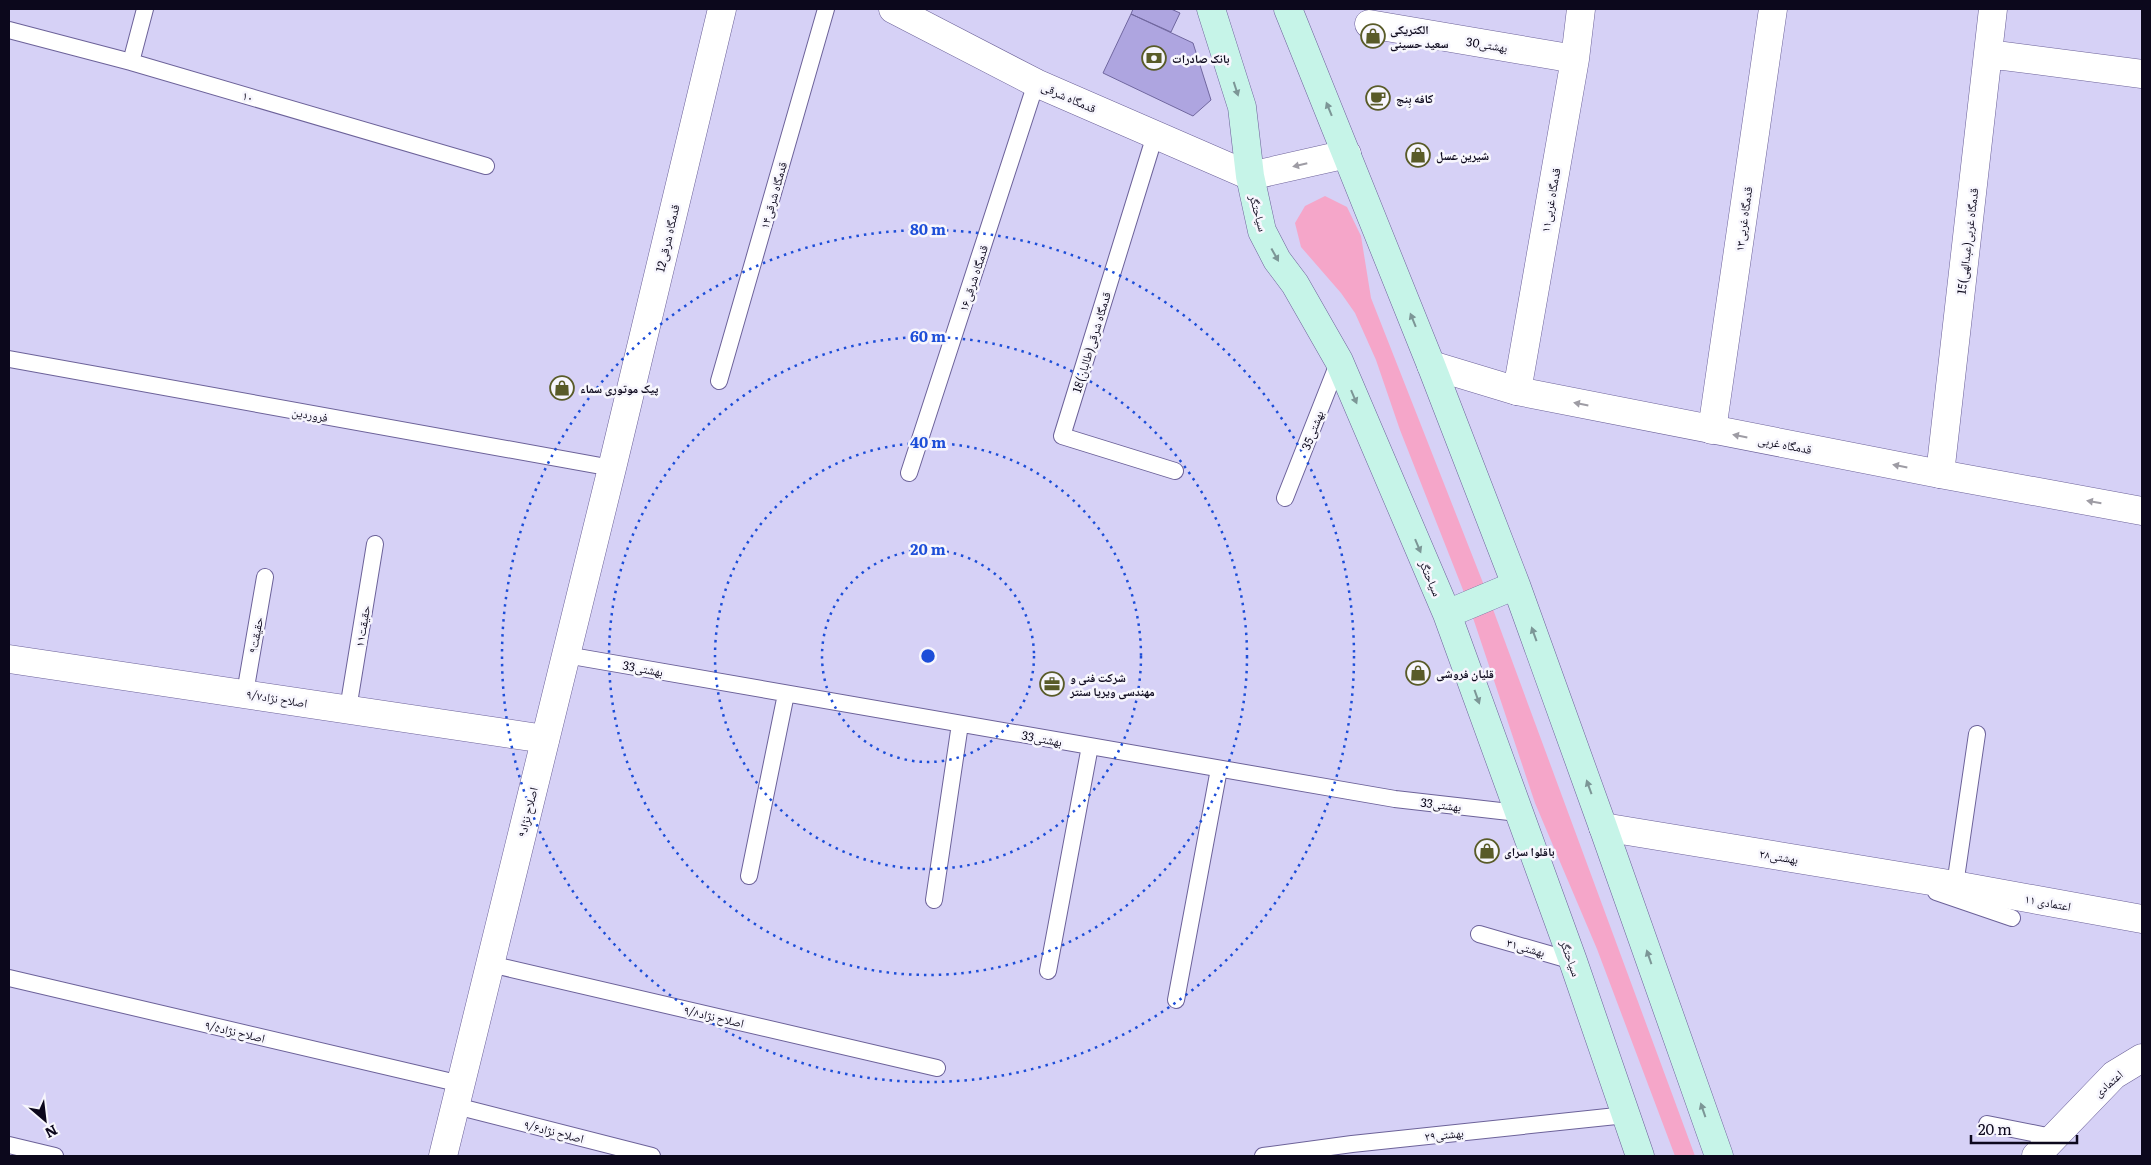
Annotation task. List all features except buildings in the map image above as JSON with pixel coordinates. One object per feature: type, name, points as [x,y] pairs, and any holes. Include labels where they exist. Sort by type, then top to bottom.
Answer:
[{"type":"main road","name":"سیاحتگر","points":[[1211,9],[1242,107],[1250,176],[1262,231],[1277,260],[1295,284],[1339,362],[1447,614],[1573,961],[1640,1156]]},
{"type":"main road","points":[[1288,9],[1432,365],[1516,585],[1719,1156]]},
{"type":"main road","points":[[1447,614],[1516,585]]},
{"type":"street","name":"12قدمگاه شرقی","points":[[612,468],[722,9]]},
{"type":"street","name":"قدمگاه شرقی","points":[[893,9],[1036,83],[1250,176]]},
{"type":"street","name":"قدمگاه غربی۱۱","points":[[1517,390],[1575,58],[1581,9]]},
{"type":"street","name":"قدمگاه غربی۱۳","points":[[1712,430],[1774,9]]},
{"type":"street","name":"15قدمگاه غربی(عبدالهی)","points":[[1940,474],[1993,9]]},
{"type":"street","name":"30بهشتی","points":[[1369,24],[1575,58]]},
{"type":"street","points":[[1988,54],[2142,74]]},
{"type":"street","points":[[1250,176],[1347,154]]},
{"type":"street","name":"قدمگاه غربی","points":[[1432,365],[1517,390],[1712,430],[2142,511]]},
{"type":"street","name":"اصلاح نژاد۹","points":[[444,1156],[612,468]]},
{"type":"street","name":"اصلاح نژاد۹/۷","points":[[9,659],[545,739]]},
{"type":"street","name":"۲۸بهشتی","points":[[1603,827],[1955,885]]},
{"type":"street","name":"۱۱ اعتمادی","points":[[1955,885],[2142,919]]},
{"type":"street","name":"اعتمادی","points":[[2044,1147],[2114,1075],[2142,1058]]},
{"type":"lane","points":[[131,62],[145,9]]},
{"type":"lane","name":"قدمگاه شرقی۱۴","points":[[719,381],[826,9]]},
{"type":"lane","name":"۱۰","points":[[9,30],[131,62],[486,166]]},
{"type":"lane","name":"قدمگاه شرقی۱۶","points":[[910,473],[1036,83]]},
{"type":"lane","name":"18قدمگاه شرقی(طالبان)","points":[[1154,135],[1062,436],[1175,471]]},
{"type":"lane","name":"فروردین","points":[[9,359],[612,468]]},
{"type":"lane","name":"بهشتی35","points":[[1285,498],[1339,362]]},
{"type":"lane","name":"حقیقت۱۱","points":[[348,709],[375,544]]},
{"type":"lane","name":"حقیقت۹","points":[[245,693],[265,578]]},
{"type":"lane","name":"33بهشتی","points":[[566,655],[1395,799],[1518,813]]},
{"type":"lane","points":[[749,876],[786,694]]},
{"type":"lane","points":[[934,900],[960,724]]},
{"type":"lane","points":[[1955,885],[1977,734]]},
{"type":"lane","points":[[1048,971],[1090,746]]},
{"type":"lane","points":[[1176,1000],[1219,769]]},
{"type":"lane","points":[[1870,870],[2012,918]]},
{"type":"lane","name":"بهشتی۳۱","points":[[1479,934],[1573,961]]},
{"type":"lane","name":"اصلاح نژاد۹/۸","points":[[490,964],[937,1068]]},
{"type":"lane","name":"اصلاح نژاد۹/۵","points":[[9,978],[458,1095]]},
{"type":"lane","name":"اصلاح نژاد۹/۶","points":[[458,1095],[652,1156]]},
{"type":"lane","name":"۲۹بهشتی","points":[[1263,1156],[1353,1150],[1626,1114]]},
{"type":"lane","points":[[1987,1124],[2044,1147]]},
{"type":"lane","points":[[9,1145],[55,1156]]},
{"type":"shaded area","points":[[1325,196],[1347,207],[1361,236],[1371,298],[1487,593],[1695,1156],[1675,1156],[1597,949],[1535,803],[1467,600],[1400,430],[1376,360],[1355,313],[1341,293],[1301,247],[1295,223],[1305,206]]},
{"type":"place","name":"الکتریکی سعید حسینی","points":[[1373,36]]},
{"type":"place","name":"بانک صادرات","points":[[1154,58]]},
{"type":"place","name":"کافه بِنج","points":[[1378,98]]},
{"type":"place","name":"شیرین عسل","points":[[1418,155]]},
{"type":"place","name":"پیک موتوری سماء","points":[[562,388]]},
{"type":"place","name":"قلیان فروشی","points":[[1418,673]]},
{"type":"place","name":"شرکت فنی و مهندسی ویریا سنتر","points":[[1052,684]]},
{"type":"place","name":"باقلوا سرای","points":[[1487,851]]}]
